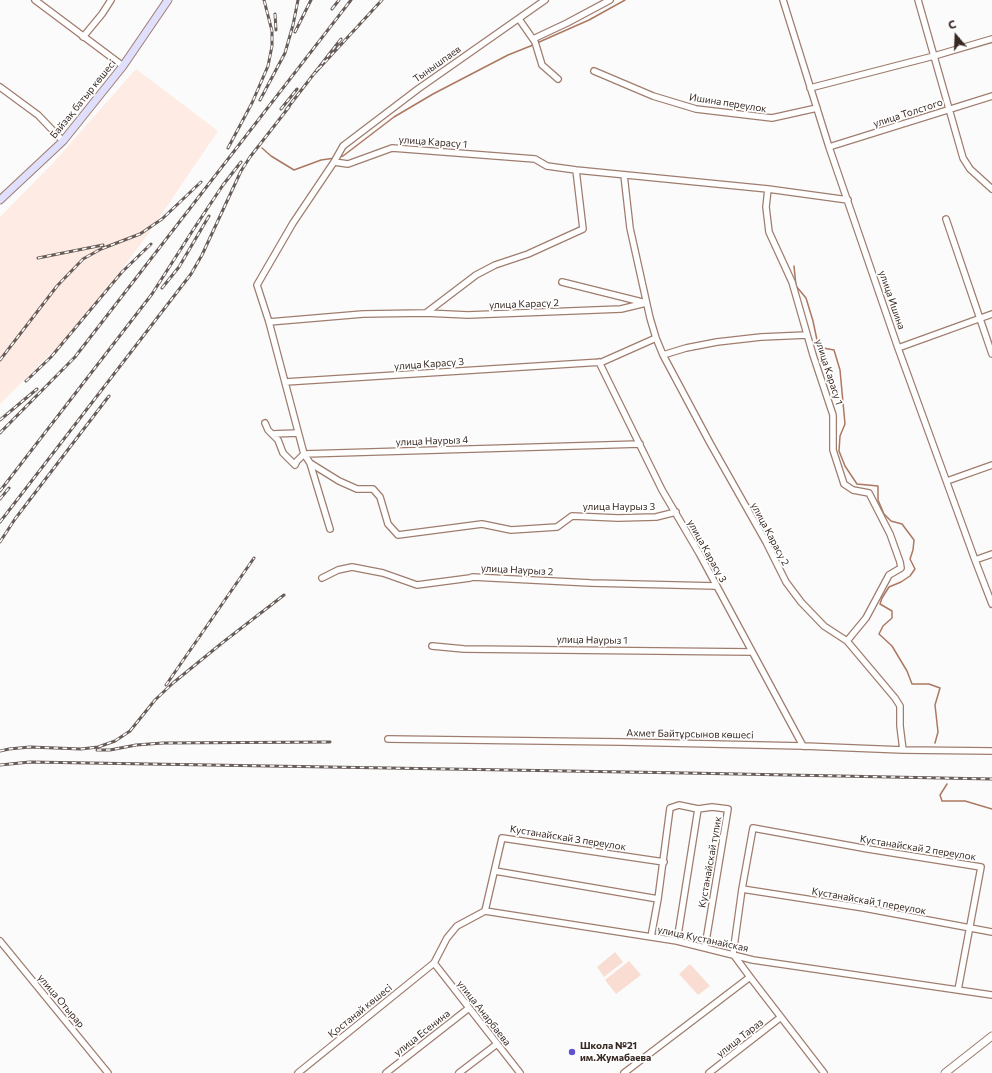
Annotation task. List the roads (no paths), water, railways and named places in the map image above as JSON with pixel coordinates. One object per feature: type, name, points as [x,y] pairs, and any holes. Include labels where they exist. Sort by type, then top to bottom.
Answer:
[{"type":"main road","name":"Байзақ батыр көшесі","points":[[0,200],[63,141],[123,66],[168,0]]},
{"type":"street","points":[[35,0],[82,37],[123,66]]},
{"type":"street","points":[[82,37],[102,14],[111,0]]},
{"type":"street","name":"Тынышпаев","points":[[334,162],[343,146],[418,89],[545,0]]},
{"type":"street","points":[[534,40],[610,0]]},
{"type":"street","name":"улица Ишина","points":[[783,0],[829,147],[898,348],[992,604]]},
{"type":"street","points":[[918,0],[964,158],[970,169],[992,189]]},
{"type":"street","points":[[519,19],[534,40],[542,65],[558,79]]},
{"type":"street","points":[[810,88],[934,56],[992,39]]},
{"type":"street","name":"Ишина переулок","points":[[594,71],[653,96],[696,109],[772,118],[817,108]]},
{"type":"street","points":[[0,87],[38,115],[63,141]]},
{"type":"street","name":"улица Толстого","points":[[829,147],[992,96]]},
{"type":"street","name":"улица Карасу 1","points":[[334,162],[348,164],[392,148],[535,159],[547,166],[576,170],[768,189],[848,200]]},
{"type":"street","points":[[330,529],[310,463],[304,454],[269,322],[257,285],[294,223],[334,162]]},
{"type":"street","points":[[426,313],[476,275],[495,265],[528,254],[583,229],[578,199],[576,170]]},
{"type":"street","name":"улица Карасу 2","points":[[624,175],[630,228],[646,303],[656,338],[663,355],[766,542],[786,582],[801,602],[824,626],[847,642],[895,698],[900,706],[900,726],[903,750]]},
{"type":"street","name":"улица Карасу 1","points":[[768,189],[766,207],[769,232],[792,282],[813,355],[833,415],[833,450],[844,484],[853,490],[869,493],[890,534],[900,562],[901,568],[889,576],[866,618],[847,642]]},
{"type":"street","points":[[946,218],[992,354]]},
{"type":"street","points":[[562,282],[646,303]]},
{"type":"street","name":"улица Карасу 2","points":[[269,322],[363,314],[426,313],[468,315],[621,310],[646,303]]},
{"type":"street","points":[[898,348],[992,314]]},
{"type":"street","points":[[663,355],[686,348],[717,342],[761,337],[807,335]]},
{"type":"street","name":"улица Карасу 3","points":[[285,382],[599,362],[656,338]]},
{"type":"street","name":"улица Карасу 3","points":[[599,362],[662,490],[676,512],[803,746]]},
{"type":"street","points":[[265,423],[268,430],[278,440],[283,453],[295,465],[304,454]]},
{"type":"street","points":[[272,434],[298,433]]},
{"type":"street","name":"улица Наурыз 4","points":[[304,454],[640,444]]},
{"type":"street","name":"улица Наурыз 3","points":[[310,463],[339,481],[356,489],[372,489],[380,498],[388,524],[398,534],[482,524],[510,530],[557,527],[572,516],[618,518],[656,517],[676,512]]},
{"type":"street","points":[[947,481],[992,465]]},
{"type":"street","points":[[975,560],[992,554]]},
{"type":"street","name":"улица Наурыз 2","points":[[322,578],[338,570],[352,567],[383,573],[417,585],[472,577],[591,583],[716,586]]},
{"type":"street","name":"улица Наурыз 1","points":[[432,646],[464,648],[752,652]]},
{"type":"street","name":"Ахмет Байтұрсынов көшесі","points":[[388,739],[803,746],[903,750],[992,751]]},
{"type":"street","name":"Кустанайскай тупик","points":[[651,937],[664,862],[667,824],[670,808],[679,805],[698,810],[712,807],[728,809],[704,947]]},
{"type":"street","name":"Кустанайскай тупик","points":[[677,941],[698,810]]},
{"type":"street","name":"Кустанайскай 2 переулок","points":[[742,889],[753,828],[980,868],[958,990]]},
{"type":"street","name":"Кустанайскай 3 переулок","points":[[485,911],[502,838],[664,862]]},
{"type":"street","points":[[495,871],[658,899]]},
{"type":"street","points":[[742,889],[733,954],[824,1073]]},
{"type":"street","name":"Кустанайскай 1 переулок","points":[[742,889],[864,908],[992,932]]},
{"type":"street","points":[[434,964],[446,938],[457,926],[485,911]]},
{"type":"street","name":"улица Кустанайская","points":[[485,911],[677,941],[754,960],[992,995]]},
{"type":"street","name":"улица Отырар","points":[[0,941],[108,1073]]},
{"type":"street","name":"улица Анарбаева","points":[[434,964],[520,1073]]},
{"type":"street","name":"Қостанай көшесі","points":[[298,1073],[434,964]]},
{"type":"street","points":[[624,1073],[750,977]]},
{"type":"street","name":"улица Есенина","points":[[386,1073],[469,1008]]},
{"type":"street","name":"улица Тараз","points":[[709,1073],[781,1017]]},
{"type":"street","points":[[945,1073],[992,1036]]},
{"type":"street","points":[[459,1073],[497,1044]]},
{"type":"waterway","points":[[537,43],[589,20],[625,0]]},
{"type":"waterway","points":[[339,157],[343,156],[394,117],[433,94],[508,55],[533,45]]},
{"type":"waterway","points":[[262,148],[271,156],[294,170],[321,160],[335,158]]},
{"type":"waterway","points":[[794,266],[796,286],[806,298],[817,340],[823,348],[834,350],[840,370],[845,424],[840,436],[839,451],[845,466],[857,484],[878,486],[878,500],[884,514],[891,521],[902,524],[914,540],[910,559],[915,569],[910,576],[889,587],[882,598],[880,604],[892,611],[892,618],[883,626],[879,634],[892,646],[907,671],[912,684],[929,684],[940,688],[935,705],[938,732],[935,743]]},
{"type":"waterway","points":[[947,784],[940,795],[942,801],[965,801],[992,809]]},
{"type":"railway","points":[[228,148],[252,103],[268,66],[272,46],[272,31],[264,0]]},
{"type":"railway","points":[[260,100],[285,53],[298,0]]},
{"type":"railway","points":[[295,32],[311,0]]},
{"type":"railway","points":[[332,9],[339,0]]},
{"type":"railway","points":[[0,433],[75,357],[351,0]]},
{"type":"railway","points":[[341,39],[313,75],[382,0]]},
{"type":"railway","points":[[275,14],[276,30]]},
{"type":"railway","points":[[286,110],[313,75]]},
{"type":"railway","points":[[281,109],[297,89]]},
{"type":"railway","points":[[0,522],[191,274],[202,255],[241,171],[289,107]]},
{"type":"railway","points":[[0,491],[152,294],[223,185],[241,162]]},
{"type":"railway","points":[[0,360],[57,286],[83,259],[101,249],[140,234],[162,219],[201,182]]},
{"type":"railway","points":[[162,288],[179,267],[209,216]]},
{"type":"railway","points":[[26,381],[51,357],[122,272],[151,244]]},
{"type":"railway","points":[[38,258],[103,245]]},
{"type":"railway","points":[[0,420],[37,389]]},
{"type":"railway","points":[[0,542],[15,519],[109,396]]},
{"type":"railway","points":[[0,499],[9,488]]},
{"type":"railway","points":[[166,685],[254,558]]},
{"type":"railway","points":[[0,751],[30,747],[81,749],[98,747],[115,741],[130,731],[155,700],[173,683],[284,595]]},
{"type":"railway","points":[[97,750],[110,750],[136,745],[163,743],[330,742]]},
{"type":"railway","points":[[0,765],[30,762],[992,779]]},
{"type":"place","name":"Школа №21 им.Жумабаева","points":[[572,1052]]}]
